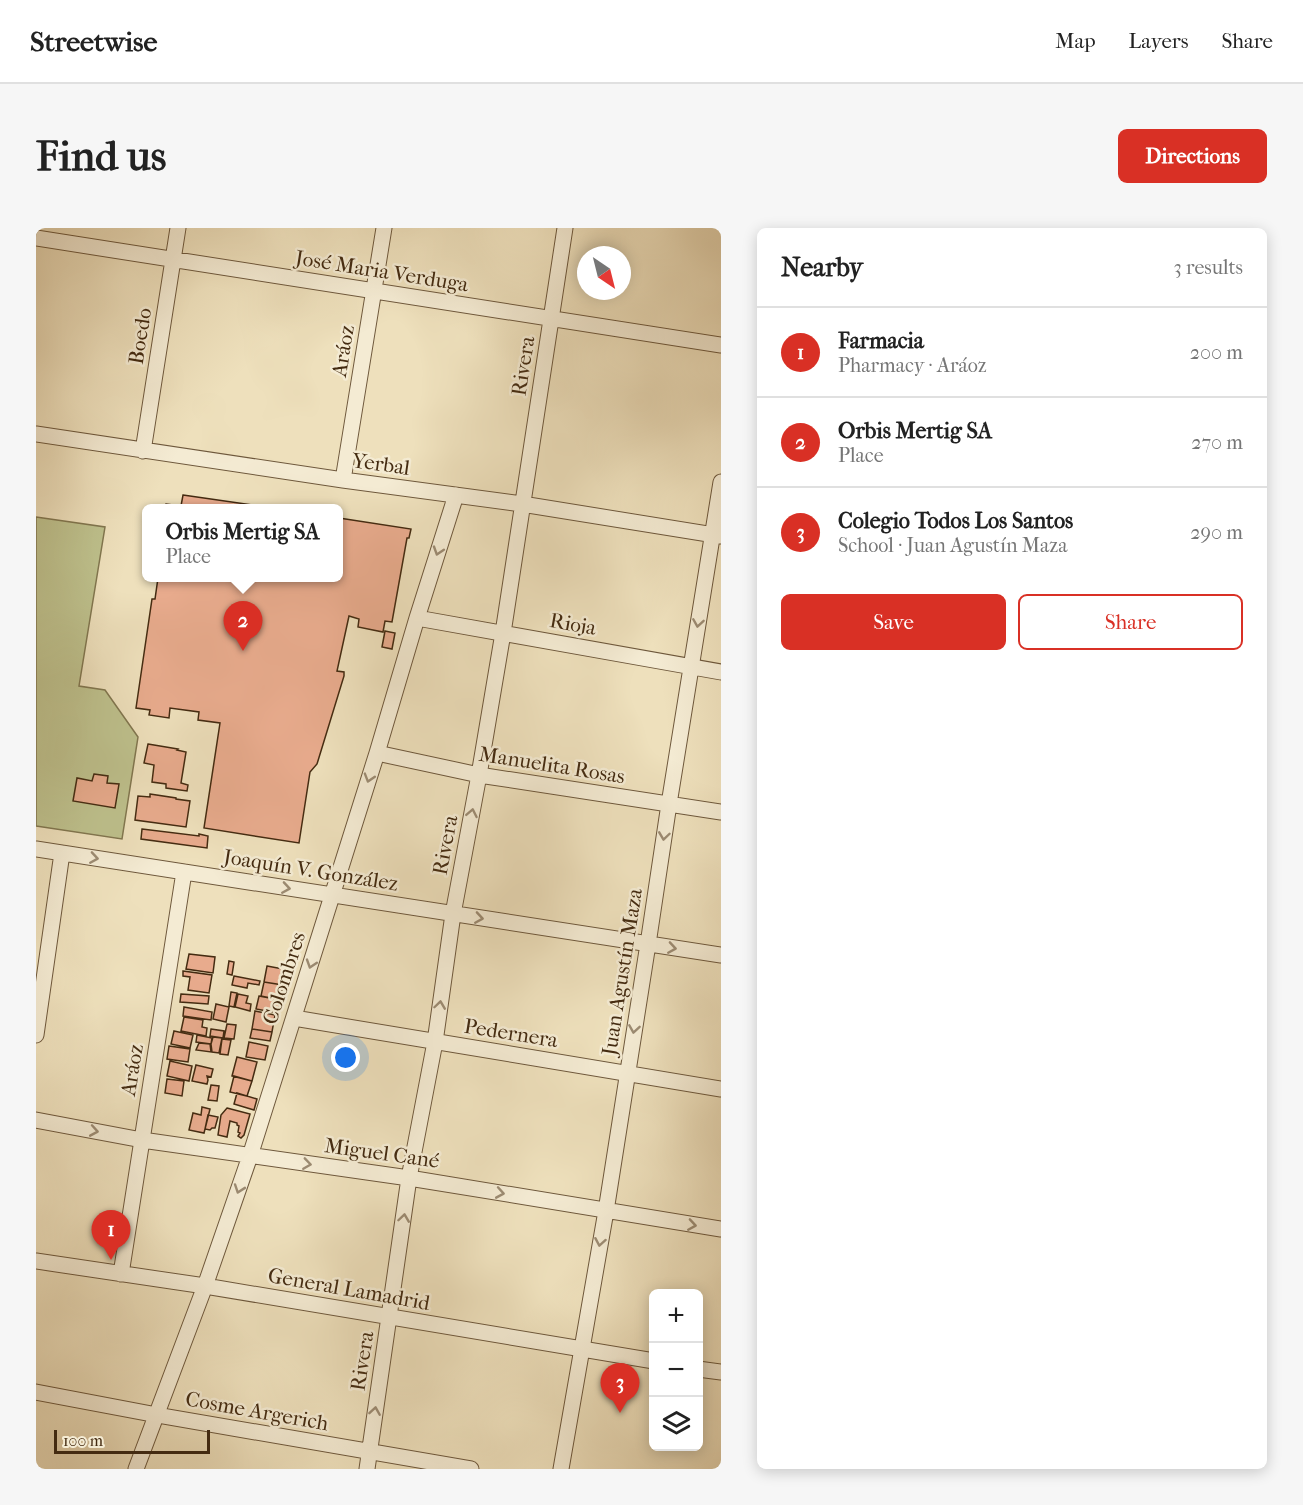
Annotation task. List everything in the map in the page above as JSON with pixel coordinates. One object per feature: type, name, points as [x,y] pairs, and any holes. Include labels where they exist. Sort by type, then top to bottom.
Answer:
[{"type":"street","name":"Boedo","points":[[142,450],[178,228]]},
{"type":"street","name":"Aráoz","points":[[343,480],[384,228]]},
{"type":"street","name":"Rivera","points":[[366,1469],[409,1178],[435,1042],[453,914],[503,633],[565,228]]},
{"type":"street","name":"José Maria Verduga","points":[[36,238],[721,345]]},
{"type":"street","name":"Yerbal","points":[[36,434],[522,504],[717,535]]},
{"type":"street","name":"Juan Agustín Maza","points":[[561,1469],[606,1211],[691,667],[717,535],[721,482]]},
{"type":"street","name":"Colombres","points":[[136,1469],[206,1286],[250,1156],[456,495]]},
{"type":"street","name":"Rioja","points":[[417,618],[721,672]]},
{"type":"street","name":"Manuelita Rosas","points":[[377,753],[479,775],[721,812]]},
{"type":"street","name":"Joaquín V. González","points":[[36,849],[721,955]]},
{"type":"street","points":[[36,1035],[62,853]]},
{"type":"street","name":"Aráoz","points":[[121,1274],[184,872]]},
{"type":"street","points":[[36,928],[52,920]]},
{"type":"street","name":"Pedernera","points":[[294,1018],[721,1089]]},
{"type":"street","name":"Miguel Cané","points":[[36,1120],[142,1140],[409,1178],[721,1229]]},
{"type":"street","name":"General Lamadrid","points":[[36,1261],[206,1286],[649,1360]]},
{"type":"street","points":[[703,1370],[721,1372]]},
{"type":"street","name":"Cosme Argerich","points":[[36,1392],[471,1469]]},
{"type":"green space","points":[[36,517],[105,527],[79,686],[105,690],[138,737],[122,839],[36,826]]},
{"type":"building","points":[[183,495],[246,504],[181,504]]},
{"type":"building","points":[[343,519],[411,529],[409,538],[407,538],[392,622],[385,621],[383,632],[358,627],[359,619],[349,616],[337,671],[344,672],[344,676],[317,764],[310,772],[299,843],[204,828],[220,723],[198,720],[199,712],[170,708],[169,718],[149,715],[150,710],[136,708],[152,599],[155,599],[157,582],[343,582]]},
{"type":"building","points":[[385,631],[395,633],[392,649],[382,647]]},
{"type":"building","points":[[148,744],[186,752],[181,783],[188,785],[187,791],[166,788],[166,784],[152,782],[154,765],[144,763]]},
{"type":"building","points":[[94,774],[108,776],[107,783],[119,784],[115,808],[73,801],[77,778],[92,781]]},
{"type":"building","points":[[150,794],[190,801],[186,827],[135,820],[138,796],[150,797]]},
{"type":"building","points":[[142,829],[208,836],[207,848],[141,839]]},
{"type":"building","points":[[189,954],[215,957],[213,973],[186,969]]},
{"type":"building","points":[[229,961],[234,962],[232,975],[227,974]]},
{"type":"building","points":[[267,966],[294,971],[293,977],[285,976],[283,985],[264,982]]},
{"type":"building","points":[[183,971],[212,975],[209,993],[188,990],[190,977],[183,976]]},
{"type":"building","points":[[234,976],[260,981],[259,985],[248,983],[247,988],[232,985]]},
{"type":"building","points":[[264,982],[283,985],[280,1000],[261,996]]},
{"type":"building","points":[[231,992],[237,993],[234,1007],[229,1006]]},
{"type":"building","points":[[181,994],[209,996],[208,1004],[180,1002]]},
{"type":"building","points":[[238,994],[248,996],[246,1003],[251,1004],[250,1011],[235,1007]]},
{"type":"building","points":[[259,996],[280,1000],[278,1013],[256,1009]]},
{"type":"building","points":[[216,1004],[229,1007],[226,1022],[213,1019]]},
{"type":"building","points":[[184,1007],[212,1012],[211,1020],[183,1016]]},
{"type":"building","points":[[255,1011],[275,1015],[272,1032],[252,1029]]},
{"type":"building","points":[[184,1017],[203,1020],[202,1027],[207,1028],[206,1036],[181,1031]]},
{"type":"building","points":[[227,1024],[236,1025],[234,1039],[224,1038]]},
{"type":"building","points":[[211,1029],[224,1031],[223,1038],[210,1036]]},
{"type":"building","points":[[252,1029],[272,1032],[270,1041],[250,1038]]},
{"type":"building","points":[[174,1031],[193,1035],[190,1048],[171,1044]]},
{"type":"building","points":[[197,1035],[212,1038],[211,1044],[196,1042]]},
{"type":"building","points":[[213,1037],[222,1038],[219,1053],[212,1052]]},
{"type":"building","points":[[222,1039],[231,1040],[228,1055],[220,1054]]},
{"type":"building","points":[[249,1042],[268,1046],[265,1060],[246,1057]]},
{"type":"building","points":[[199,1043],[210,1044],[211,1052],[196,1050]]},
{"type":"building","points":[[169,1046],[190,1049],[188,1062],[167,1059]]},
{"type":"building","points":[[237,1057],[257,1062],[252,1081],[232,1076]]},
{"type":"building","points":[[170,1061],[192,1066],[189,1081],[167,1076]]},
{"type":"building","points":[[196,1065],[213,1069],[211,1077],[207,1076],[207,1084],[192,1081]]},
{"type":"building","points":[[234,1076],[252,1081],[247,1096],[230,1092]]},
{"type":"building","points":[[167,1079],[184,1081],[182,1096],[165,1093]]},
{"type":"building","points":[[211,1085],[219,1086],[217,1101],[208,1100]]},
{"type":"building","points":[[237,1093],[257,1099],[254,1110],[234,1104]]},
{"type":"building","points":[[202,1107],[210,1109],[204,1133],[189,1130],[193,1113],[201,1115]]},
{"type":"building","points":[[227,1108],[250,1114],[241,1138],[238,1136],[239,1126],[230,1121],[227,1137],[218,1135],[221,1115]]},
{"type":"building","points":[[208,1115],[218,1117],[215,1128],[210,1130],[205,1129]]},
{"type":"place","name":"Orbis Mertig SA","points":[[243,651]]},
{"type":"place","name":"Farmacia","points":[[111,1260]]},
{"type":"place","name":"Colegio Todos Los Santos","points":[[620,1413]]}]
